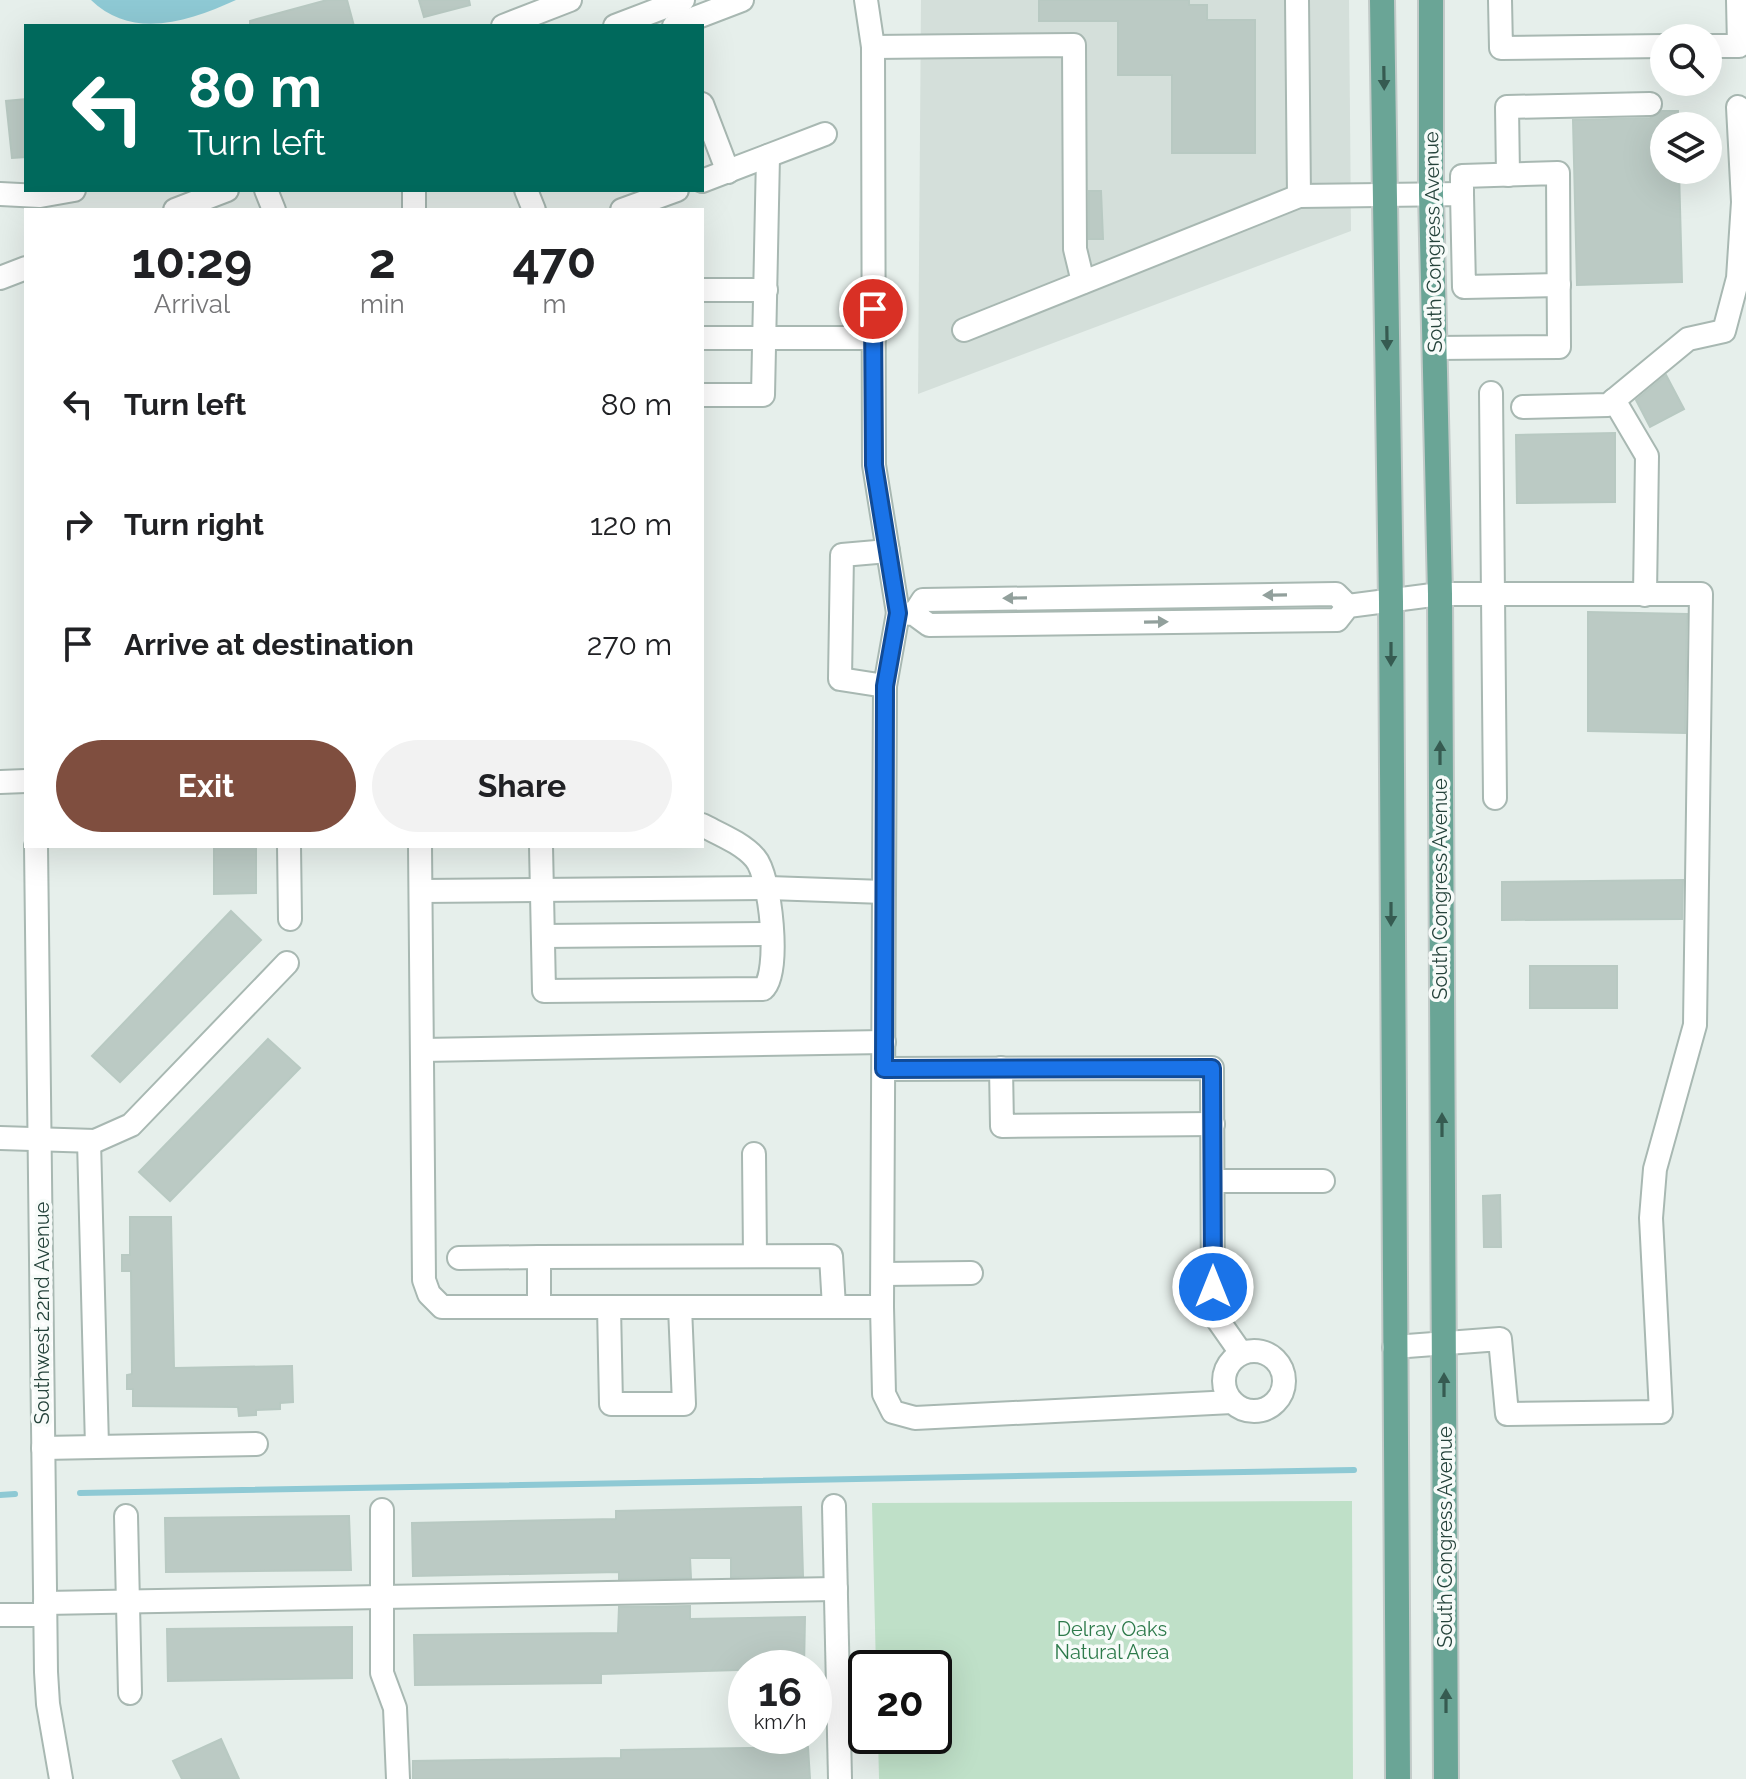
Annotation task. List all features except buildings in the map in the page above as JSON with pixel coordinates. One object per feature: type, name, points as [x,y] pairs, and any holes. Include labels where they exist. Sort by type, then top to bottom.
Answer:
[{"type":"main road","points":[[1382,0],[1391,602],[1398,1779]]},
{"type":"main road","name":"South Congress Avenue","points":[[1431,0],[1431,194],[1440,594],[1446,1779]]},
{"type":"street","points":[[508,24],[570,0]]},
{"type":"street","points":[[620,24],[683,0]]},
{"type":"street","points":[[679,24],[742,0]]},
{"type":"street","points":[[866,0],[873,47],[874,465],[888,551],[906,613],[885,686],[884,1394],[893,1412],[915,1418],[1232,1402]]},
{"type":"street","points":[[1297,0],[1299,196]]},
{"type":"street","points":[[1500,0],[1501,48],[1650,46]]},
{"type":"street","points":[[1722,46],[1739,46],[1738,0]]},
{"type":"street","points":[[873,47],[1074,45],[1075,249],[1083,282]]},
{"type":"street","points":[[1508,175],[1507,107],[1650,104]]},
{"type":"street","points":[[1523,407],[1608,405],[1688,339],[1724,331],[1739,263],[1743,202],[1738,107]]},
{"type":"street","points":[[704,109],[728,172]]},
{"type":"street","points":[[704,180],[825,134]]},
{"type":"street","points":[[704,395],[763,395],[768,156]]},
{"type":"street","points":[[1435,348],[1559,347],[1559,285],[1558,173],[1462,176],[1464,287],[1559,285]]},
{"type":"street","points":[[0,194],[40,196],[63,192]]},
{"type":"street","points":[[180,208],[222,192]]},
{"type":"street","points":[[628,208],[672,192]]},
{"type":"street","points":[[964,330],[1299,196],[1462,194]]},
{"type":"street","points":[[0,278],[24,269]]},
{"type":"street","points":[[704,290],[766,290]]},
{"type":"street","points":[[704,338],[874,338]]},
{"type":"street","points":[[1491,393],[1495,798]]},
{"type":"street","points":[[1614,400],[1647,456],[1645,595]]},
{"type":"street","points":[[885,686],[840,679],[842,555],[888,551]]},
{"type":"street","points":[[906,613],[923,600],[980,599],[1336,594],[1348,606]]},
{"type":"street","points":[[906,613],[929,625],[1337,620],[1348,606],[1440,594],[1701,594],[1695,1025],[1655,1169],[1651,1218],[1661,1412],[1507,1414],[1500,1339],[1443,1346],[1394,1347]]},
{"type":"street","points":[[1239,595],[1240,622]]},
{"type":"street","points":[[1110,597],[1111,623]]},
{"type":"street","points":[[980,599],[981,624]]},
{"type":"street","points":[[0,782],[24,781]]},
{"type":"street","points":[[541,848],[544,991],[763,989],[772,976],[769,888],[756,858],[704,826]]},
{"type":"street","name":"Southwest 22nd Avenue","points":[[36,848],[45,1609],[48,1704],[61,1779]]},
{"type":"street","points":[[289,848],[290,919]]},
{"type":"street","points":[[420,848],[424,1280],[429,1294],[442,1307],[882,1307]]},
{"type":"street","points":[[421,891],[769,888],[884,892]]},
{"type":"street","points":[[543,936],[770,934]]},
{"type":"street","points":[[0,1138],[89,1141],[131,1125],[287,963]]},
{"type":"street","points":[[422,1050],[884,1042]]},
{"type":"street","points":[[1001,1068],[1002,1126],[1213,1124]]},
{"type":"street","points":[[884,1069],[1212,1068],[1213,1313],[1241,1353]]},
{"type":"street","points":[[89,1141],[97,1446]]},
{"type":"street","points":[[754,1154],[755,1256]]},
{"type":"street","points":[[1213,1181],[1323,1181]]},
{"type":"street","points":[[459,1258],[831,1256],[834,1307]]},
{"type":"street","points":[[539,1257],[539,1307]]},
{"type":"street","points":[[883,1274],[971,1273]]},
{"type":"street","points":[[609,1307],[611,1404],[684,1404],[680,1307]]},
{"type":"street","points":[[1261,1351],[1277,1361],[1284,1380],[1283,1390],[1271,1406],[1261,1411],[1251,1411],[1232,1402],[1226,1394],[1224,1375],[1227,1366],[1241,1353],[1261,1351]]},
{"type":"street","points":[[43,1448],[256,1444]]},
{"type":"street","points":[[834,1506],[840,1779]]},
{"type":"street","points":[[382,1510],[382,1673],[395,1708],[398,1779]]},
{"type":"street","points":[[126,1516],[130,1693]]},
{"type":"street","points":[[0,1615],[128,1602],[836,1589]]},
{"type":"shaded area","points":[[921,0],[1349,0],[1351,231],[918,394]]},
{"type":"green space","name":"Delray Oaks Natural Area","points":[[1352,1501],[1353,1779],[879,1779],[878,1754],[952,1754],[952,1650],[876,1650],[872,1503]]},
{"type":"water","points":[[91,0],[236,0],[180,20],[142,23],[124,20]]},
{"type":"waterway","points":[[80,1493],[1354,1470]]},
{"type":"waterway","points":[[0,1495],[15,1494]]},
{"type":"route","points":[[873,309],[874,465],[898,613],[885,686],[884,1069],[1212,1068],[1213,1287]]}]
